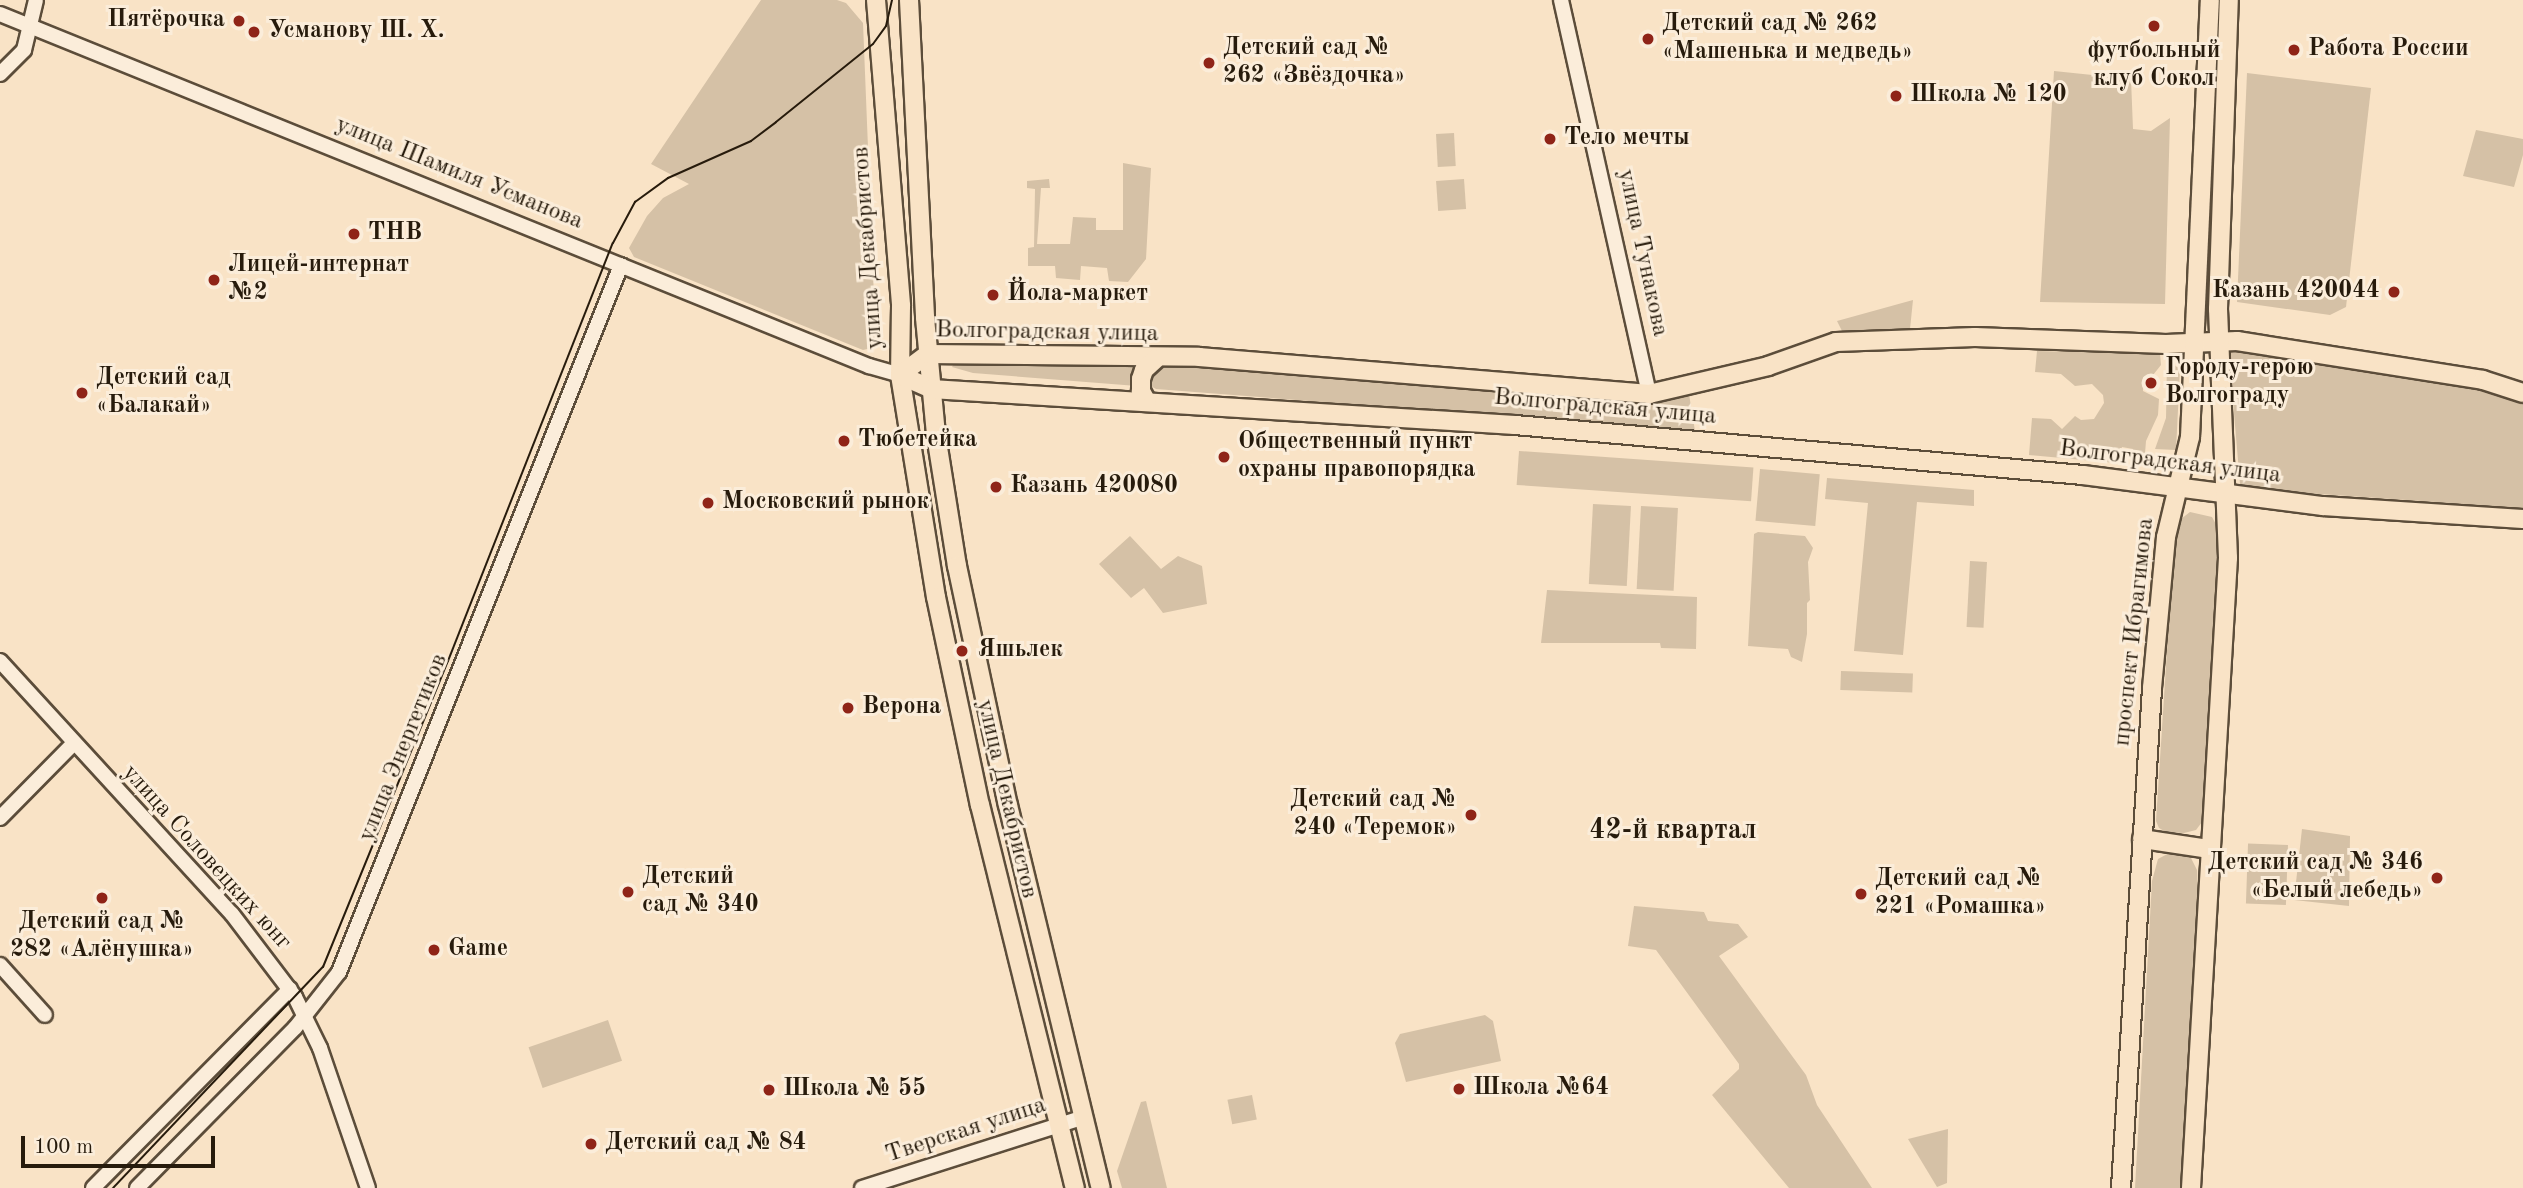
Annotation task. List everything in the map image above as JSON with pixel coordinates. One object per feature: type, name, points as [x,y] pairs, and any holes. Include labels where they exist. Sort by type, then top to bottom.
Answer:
[{"type":"main road","name":"улица Декабристов","points":[[876,0],[901,306],[900,375],[936,597],[980,805],[1075,1188]]},
{"type":"main road","name":"улица Декабристов","points":[[909,0],[928,354],[957,566],[1008,805],[1101,1188]]},
{"type":"main road","name":"проспект Ибрагимова","points":[[2121,1188],[2148,730],[2166,537],[2190,437],[2192,342],[2197,297],[2210,0]]},
{"type":"main road","points":[[2191,1188],[2228,558],[2218,309],[2229,0]]},
{"type":"main road","name":"Волгоградская улица","points":[[2523,393],[2483,380],[2237,341],[2166,344],[1987,337],[1880,338],[1836,342],[1768,366],[1649,394],[1228,359],[928,354],[900,375],[931,389],[1515,425],[2025,470],[2323,506],[2523,519]]},
{"type":"main road","points":[[1147,402],[1141,391],[1142,379],[1144,370],[1156,359]]},
{"type":"main road","points":[[2142,839],[2209,849]]},
{"type":"street","points":[[0,74],[24,50],[36,0]]},
{"type":"street","name":"улица Тунакова","points":[[1560,0],[1649,394]]},
{"type":"street","name":"улица Шамиля Усманова","points":[[0,14],[869,366],[900,375]]},
{"type":"street","name":"улица Энергетиков","points":[[137,1188],[306,1016],[339,972],[621,265]]},
{"type":"street","name":"улица Соловецких юнг","points":[[0,662],[232,914],[290,989],[320,1048],[368,1188]]},
{"type":"street","points":[[0,817],[74,743]]},
{"type":"street","points":[[0,965],[45,1015]]},
{"type":"street","points":[[93,1188],[290,989]]},
{"type":"street","name":"Тверская улица","points":[[862,1188],[1084,1117]]},
{"type":"shaded area","points":[[761,0],[837,0],[846,3],[863,23],[876,347],[863,350],[634,257],[629,248],[647,216],[663,198],[689,184],[651,164]]},
{"type":"shaded area","points":[[2054,71],[2131,79],[2133,129],[2151,131],[2170,118],[2165,304],[2040,302]]},
{"type":"shaded area","points":[[2247,73],[2371,88],[2346,307],[2330,315],[2237,302]]},
{"type":"shaded area","points":[[2476,130],[2523,139],[2523,155],[2514,187],[2463,176]]},
{"type":"shaded area","points":[[1454,133],[1456,166],[1438,167],[1436,134]]},
{"type":"shaded area","points":[[1123,163],[1151,168],[1146,259],[1128,282],[1109,281],[1107,268],[1081,266],[1080,280],[1056,278],[1055,266],[1028,266],[1028,248],[1034,247],[1035,189],[1027,188],[1027,181],[1049,179],[1050,188],[1041,188],[1037,244],[1070,244],[1073,217],[1096,218],[1096,230],[1123,230]]},
{"type":"shaded area","points":[[1464,179],[1466,209],[1438,211],[1436,181]]},
{"type":"shaded area","points":[[1913,300],[1910,329],[1842,331],[1837,321]]},
{"type":"shaded area","points":[[2232,348],[2478,386],[2523,401],[2523,508],[2246,489],[2240,484],[2229,354]]},
{"type":"shaded area","points":[[2037,351],[2160,354],[2161,365],[2153,375],[2143,377],[2143,391],[2159,399],[2158,415],[2146,441],[2144,466],[2136,465],[2133,449],[2122,447],[2116,463],[2029,455],[2032,418],[2051,419],[2062,429],[2075,416],[2081,420],[2094,419],[2104,403],[2103,395],[2092,384],[2075,386],[2061,374],[2035,372]]},
{"type":"shaded area","points":[[957,358],[1058,364],[1112,361],[1138,363],[1131,377],[1137,386],[973,373],[952,367]]},
{"type":"shaded area","points":[[2167,360],[2180,369],[2176,450],[2155,449],[2166,418]]},
{"type":"shaded area","points":[[1159,365],[1635,401],[1656,401],[1689,394],[1695,431],[1156,389],[1149,385],[1148,376]]},
{"type":"shaded area","points":[[1519,451],[1753,467],[1751,501],[1517,485]]},
{"type":"shaded area","points":[[1760,469],[1820,474],[1815,526],[1755,521]]},
{"type":"shaded area","points":[[1827,478],[1974,490],[1974,506],[1917,502],[1903,655],[1854,651],[1868,503],[1825,499]]},
{"type":"shaded area","points":[[1593,504],[1631,506],[1627,586],[1589,584]]},
{"type":"shaded area","points":[[1641,506],[1678,508],[1674,591],[1637,589]]},
{"type":"shaded area","points":[[2190,512],[2212,517],[2218,528],[2219,540],[2202,822],[2196,830],[2184,833],[2166,832],[2159,828],[2156,821],[2174,542],[2181,519]]},
{"type":"shaded area","points":[[1758,532],[1805,536],[1813,548],[1808,562],[1810,600],[1807,603],[1807,634],[1802,662],[1791,657],[1788,649],[1748,646],[1754,534]]},
{"type":"shaded area","points":[[1130,536],[1161,569],[1178,556],[1202,566],[1207,604],[1163,613],[1144,588],[1131,598],[1099,564]]},
{"type":"shaded area","points":[[1970,561],[1987,562],[1984,628],[1967,627]]},
{"type":"shaded area","points":[[1547,590],[1697,597],[1696,649],[1661,648],[1660,643],[1541,643]]},
{"type":"shaded area","points":[[1841,671],[1913,674],[1912,693],[1840,690]]},
{"type":"shaded area","points":[[2302,829],[2350,836],[2349,906],[2294,900]]},
{"type":"shaded area","points":[[2248,844],[2288,845],[2286,905],[2246,904]]},
{"type":"shaded area","points":[[2173,851],[2190,856],[2197,870],[2198,891],[2181,1188],[2135,1188],[2152,881],[2158,859]]},
{"type":"shaded area","points":[[1634,906],[1704,912],[1708,921],[1738,924],[1748,937],[1719,956],[1806,1075],[1817,1105],[1872,1188],[1789,1188],[1712,1095],[1739,1069],[1739,1064],[1656,950],[1628,946]]},
{"type":"shaded area","points":[[1485,1015],[1493,1021],[1501,1061],[1406,1082],[1395,1043],[1400,1034]]},
{"type":"shaded area","points":[[608,1020],[622,1061],[543,1088],[529,1047]]},
{"type":"shaded area","points":[[1252,1095],[1257,1120],[1232,1124],[1227,1100]]},
{"type":"shaded area","points":[[1146,1101],[1167,1188],[1122,1188],[1117,1171],[1141,1102]]},
{"type":"shaded area","points":[[1948,1129],[1947,1183],[1937,1187],[1908,1139]]},
{"type":"tram line","points":[[113,1188],[323,967],[448,661],[613,243],[635,202],[668,178],[751,141],[776,122],[873,44],[886,26],[892,0]]},
{"type":"place","name":"Пятёрочка","points":[[239,21]]},
{"type":"place","name":"футбольный клуб Сокол","points":[[2154,26]]},
{"type":"place","name":"Усманову Ш. Х.","points":[[254,32]]},
{"type":"place","name":"Детский сад № 262 «Машенька и медведь»","points":[[1648,39]]},
{"type":"place","name":"Работа России","points":[[2294,50]]},
{"type":"place","name":"Детский сад № 262 «Звёздочка»","points":[[1209,63]]},
{"type":"place","name":"Школа № 120","points":[[1896,96]]},
{"type":"place","name":"Тело мечты","points":[[1550,139]]},
{"type":"place","name":"ТНВ","points":[[354,234]]},
{"type":"place","name":"Лицей-интернат №2","points":[[214,280]]},
{"type":"place","name":"Казань 420044","points":[[2394,292]]},
{"type":"place","name":"Йола-маркет","points":[[993,295]]},
{"type":"place","name":"Городу-герою Волгограду","points":[[2151,383]]},
{"type":"place","name":"Детский сад «Балакай»","points":[[82,393]]},
{"type":"place","name":"Тюбетейка","points":[[844,441]]},
{"type":"place","name":"Общественный пункт охраны правопорядка","points":[[1224,457]]},
{"type":"place","name":"Казань 420080","points":[[996,487]]},
{"type":"place","name":"Московский рынок","points":[[708,503]]},
{"type":"place","name":"Яшьлек","points":[[962,651]]},
{"type":"place","name":"Верона","points":[[848,708]]},
{"type":"place","name":"Детский сад № 240 «Теремок»","points":[[1471,815]]},
{"type":"place","name":"Детский сад № 346 «Белый лебедь»","points":[[2437,878]]},
{"type":"place","name":"Детский сад № 340","points":[[628,892]]},
{"type":"place","name":"Детский сад № 221 «Ромашка»","points":[[1861,894]]},
{"type":"place","name":"Детский сад № 282 «Алёнушка»","points":[[102,898]]},
{"type":"place","name":"Game","points":[[434,950]]},
{"type":"place","name":"Школа №64","points":[[1459,1089]]},
{"type":"place","name":"Школа № 55","points":[[769,1090]]},
{"type":"place","name":"Детский сад № 84","points":[[591,1144]]},
{"type":"district","name":"42-й квартал","points":[[1673,831]]}]
